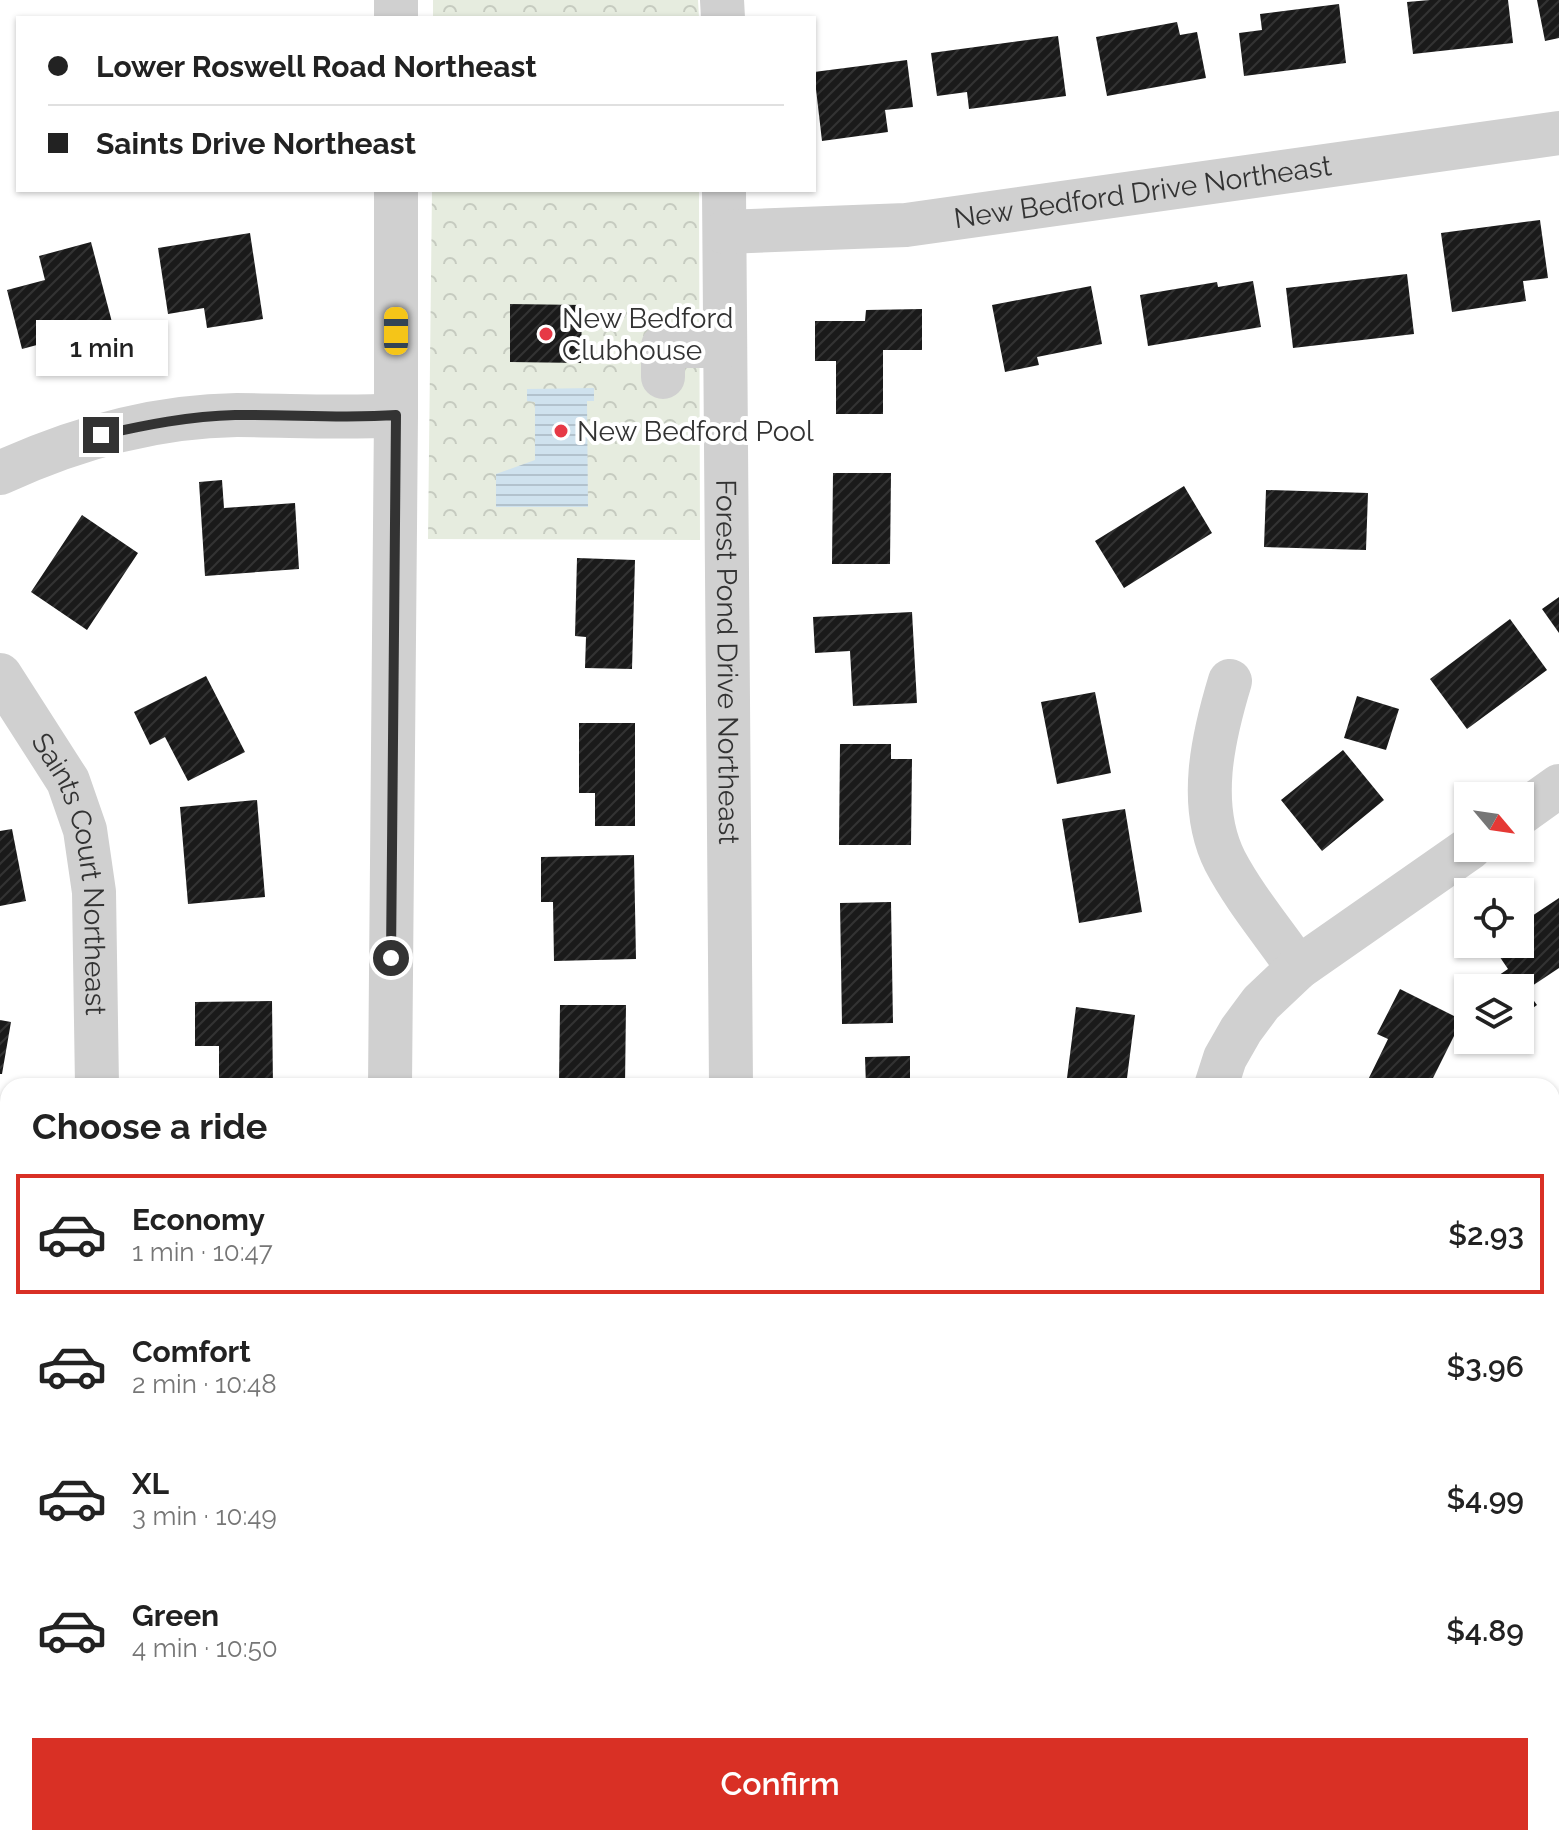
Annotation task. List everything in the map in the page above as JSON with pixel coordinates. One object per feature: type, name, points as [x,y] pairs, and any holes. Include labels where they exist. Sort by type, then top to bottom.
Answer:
[{"type":"street","name":"New Bedford Drive Northeast","points":[[724,211],[906,225],[1559,133]]},
{"type":"street","points":[[390,1078],[396,192]]},
{"type":"street","name":"Forest Pond Drive Northeast","points":[[724,211],[731,1078]]},
{"type":"street","points":[[663,377],[663,346],[725,346]]},
{"type":"street","points":[[0,473],[88,439],[160,423],[234,415],[355,418],[396,415]]},
{"type":"street","name":"Saints Court Northeast","points":[[0,675],[68,781],[85,830],[94,892],[97,1078]]},
{"type":"street","points":[[1230,681],[1218,724],[1209,790],[1215,831],[1224,859],[1239,884],[1298,968]]},
{"type":"street","points":[[1534,804],[1559,786]]},
{"type":"street","points":[[1219,1078],[1225,1058],[1241,1030],[1261,1003],[1298,968],[1454,859]]},
{"type":"green space","points":[[433,0],[698,0],[699,16],[433,16]]},
{"type":"green space","points":[[432,192],[699,192],[700,540],[428,539]]},
{"type":"water","name":"New Bedford Pool","points":[[594,388],[594,401],[587,401],[588,507],[496,507],[496,474],[535,460],[535,402],[527,401],[527,389]]},
{"type":"building","points":[[1508,0],[1513,43],[1413,54],[1407,2]]},
{"type":"building","points":[[1537,0],[1559,0],[1559,38],[1545,41]]},
{"type":"building","points":[[1339,4],[1346,63],[1244,76],[1239,33],[1262,30],[1260,14]]},
{"type":"building","points":[[1177,22],[1180,35],[1197,32],[1206,78],[1107,96],[1096,37]]},
{"type":"building","points":[[1058,36],[1066,96],[969,109],[967,92],[937,96],[931,53]]},
{"type":"building","points":[[907,60],[913,107],[885,110],[888,132],[822,141],[816,72]]},
{"type":"building","points":[[1540,220],[1548,278],[1523,281],[1526,301],[1452,312],[1441,233]]},
{"type":"building","points":[[250,233],[263,319],[207,328],[204,308],[168,314],[158,248]]},
{"type":"building","points":[[91,242],[118,345],[80,355],[74,335],[22,349],[7,290],[45,280],[39,256]]},
{"type":"building","points":[[1407,274],[1414,334],[1293,348],[1286,288]]},
{"type":"building","points":[[1253,281],[1261,327],[1148,346],[1140,295],[1217,282],[1218,287]]},
{"type":"building","points":[[1091,286],[1102,344],[1037,357],[1039,365],[1005,372],[992,305]]},
{"type":"building","name":"New Bedford Clubhouse","points":[[510,304],[582,305],[581,363],[510,362]]},
{"type":"building","points":[[922,309],[922,350],[883,350],[883,414],[836,414],[836,361],[815,361],[815,321],[865,321],[866,310]]},
{"type":"building","points":[[833,473],[891,473],[890,564],[832,564]]},
{"type":"building","points":[[222,480],[224,508],[295,503],[299,569],[205,576],[199,482]]},
{"type":"building","points":[[1184,486],[1212,533],[1124,588],[1095,541]]},
{"type":"building","points":[[1266,490],[1368,493],[1366,550],[1264,547]]},
{"type":"building","points":[[82,515],[138,553],[87,630],[31,592]]},
{"type":"building","points":[[577,558],[635,560],[632,669],[585,668],[586,637],[575,636]]},
{"type":"building","points":[[1559,597],[1559,633],[1542,609]]},
{"type":"building","points":[[912,612],[917,703],[853,706],[850,651],[815,653],[813,617]]},
{"type":"building","points":[[1510,619],[1547,670],[1467,729],[1430,679]]},
{"type":"building","points":[[206,676],[245,752],[188,781],[165,737],[150,745],[134,712]]},
{"type":"building","points":[[1095,692],[1111,773],[1057,784],[1041,702]]},
{"type":"building","points":[[1357,696],[1399,709],[1386,750],[1344,738]]},
{"type":"building","points":[[579,723],[635,723],[635,826],[595,826],[595,793],[579,793]]},
{"type":"building","points":[[840,744],[891,744],[891,759],[912,759],[911,845],[839,845]]},
{"type":"building","points":[[1343,750],[1384,800],[1322,851],[1281,800]]},
{"type":"building","points":[[257,800],[265,897],[188,904],[180,807]]},
{"type":"building","points":[[1125,809],[1142,912],[1079,923],[1062,819]]},
{"type":"building","points":[[12,829],[26,901],[0,906],[0,831]]},
{"type":"building","points":[[634,855],[636,959],[554,961],[553,902],[541,902],[541,857]]},
{"type":"building","points":[[1559,898],[1559,968],[1534,985],[1534,974],[1501,974],[1508,969],[1501,958],[1534,958],[1534,915]]},
{"type":"building","points":[[891,902],[893,1023],[842,1024],[840,903]]},
{"type":"building","points":[[1400,989],[1454,1016],[1454,1036],[1433,1078],[1369,1078],[1388,1039],[1377,1034]]},
{"type":"building","points":[[272,1001],[273,1078],[219,1078],[219,1046],[195,1046],[195,1002]]},
{"type":"building","points":[[560,1005],[626,1005],[625,1078],[559,1078]]},
{"type":"building","points":[[1076,1007],[1135,1015],[1127,1078],[1067,1078]]},
{"type":"building","points":[[0,1020],[11,1022],[2,1074],[0,1074]]},
{"type":"building","points":[[910,1056],[910,1078],[866,1078],[865,1057]]},
{"type":"place","name":"New Bedford Clubhouse","points":[[546,334]]},
{"type":"place","name":"New Bedford Pool","points":[[561,431]]},
{"type":"route","points":[[101,435],[160,423],[234,415],[355,418],[396,415],[391,958]]}]
